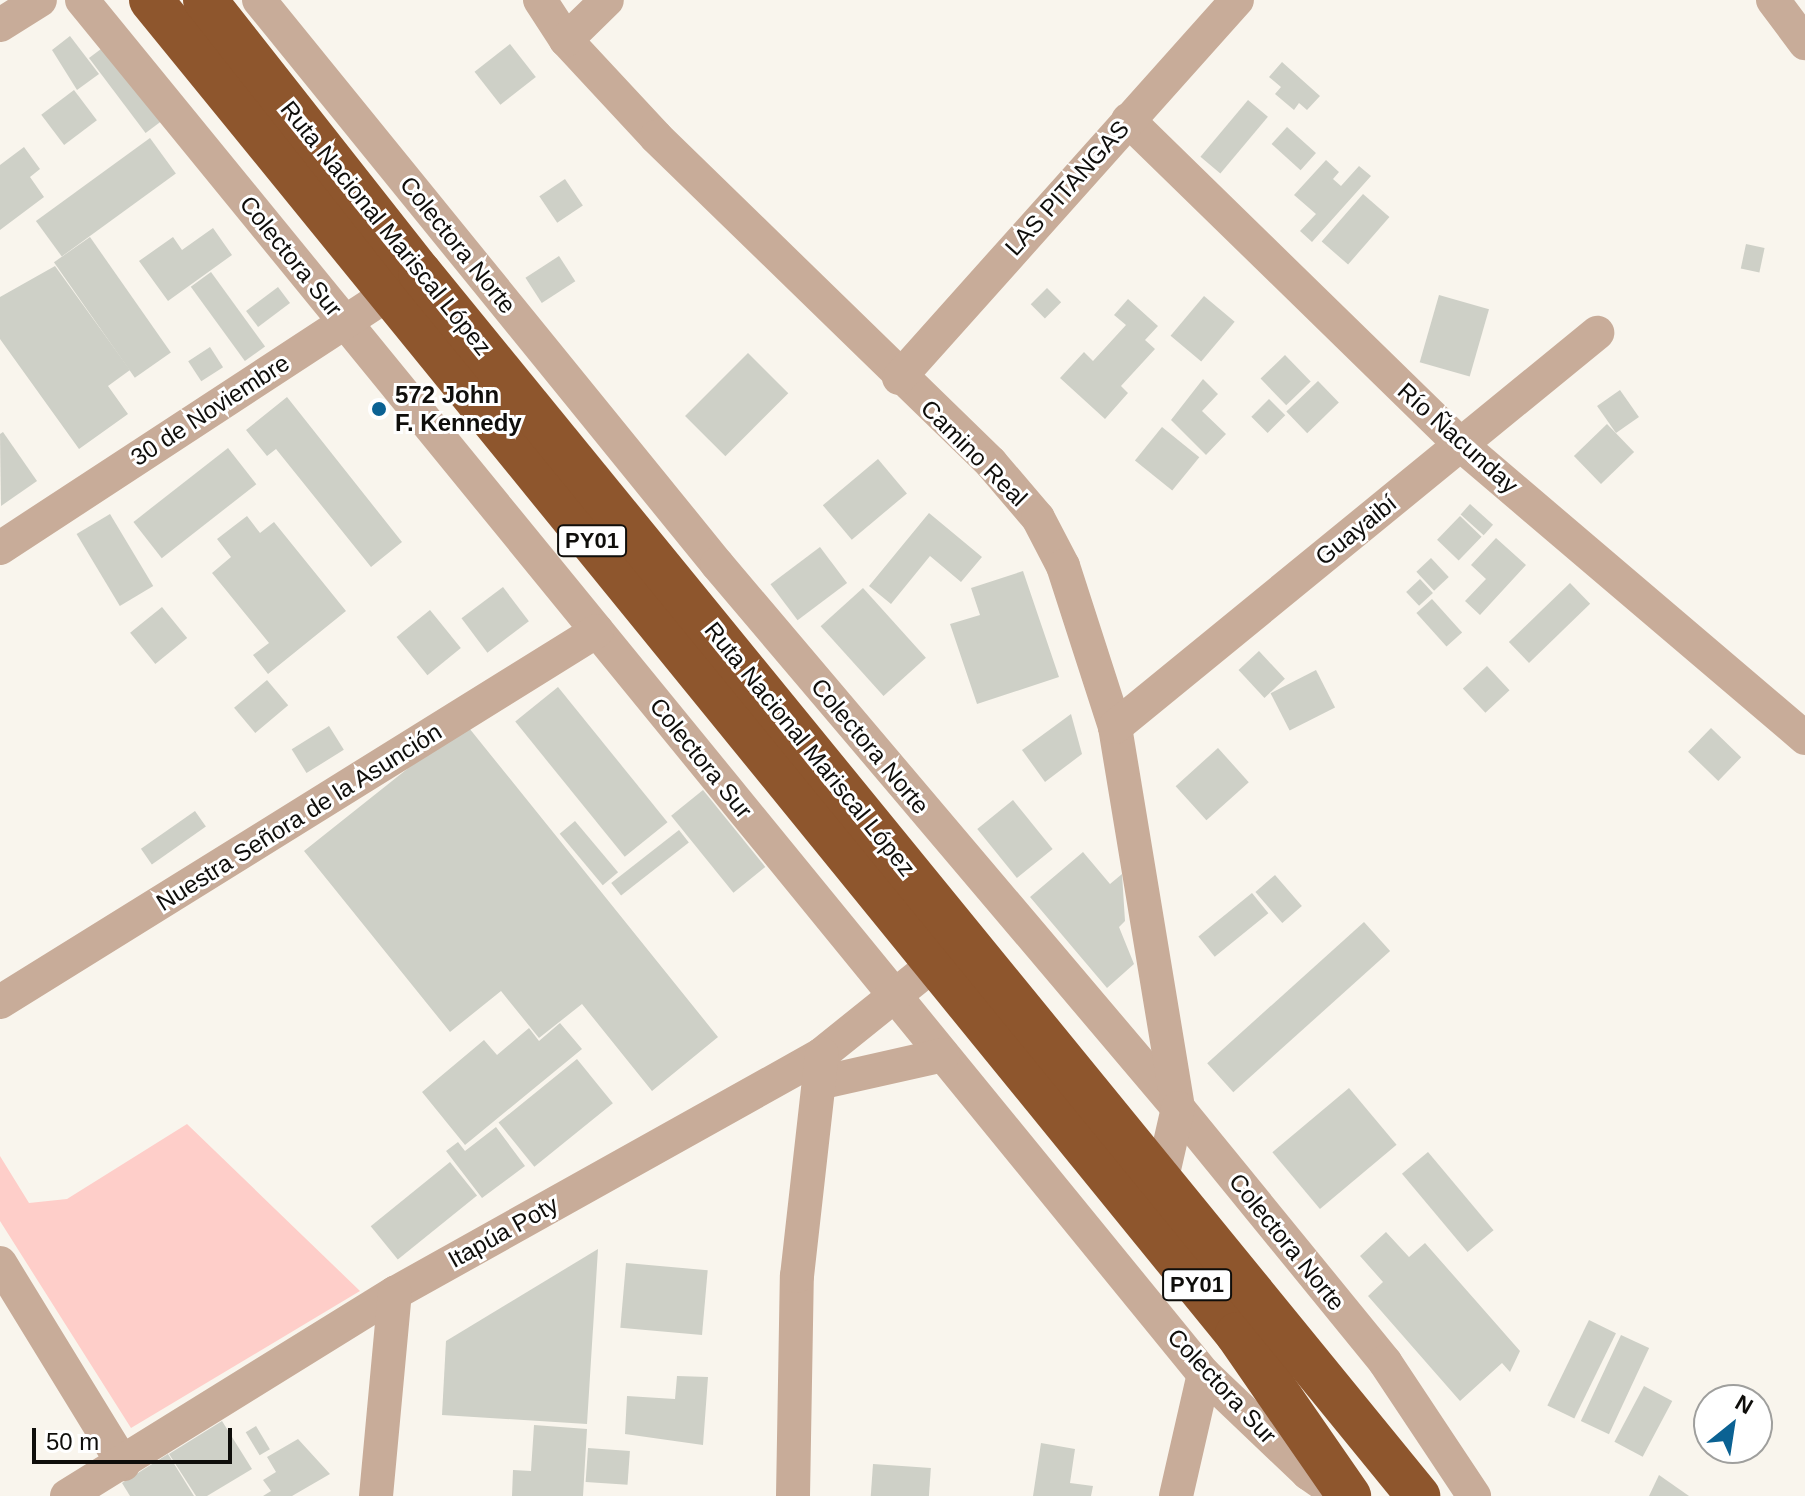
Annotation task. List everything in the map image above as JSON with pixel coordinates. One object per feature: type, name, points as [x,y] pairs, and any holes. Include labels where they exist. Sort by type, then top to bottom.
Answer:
[{"type":"highway","name":"Ruta Nacional Mariscal López","points":[[151,0],[405,283],[1162,1178],[1418,1496]]},
{"type":"highway","name":"Ruta Nacional Mariscal López","points":[[205,0],[405,283],[935,963],[1278,1387],[1349,1496]]},
{"type":"street","points":[[0,25],[40,0]]},
{"type":"street","name":"Colectora Sur","points":[[82,0],[1204,1374],[1297,1463],[1341,1496]]},
{"type":"street","name":"Colectora Norte","points":[[259,0],[717,564],[1178,1108],[1385,1362],[1474,1496]]},
{"type":"street","name":"Camino Real","points":[[540,0],[566,40],[899,378],[991,463],[1038,518],[1063,566],[1115,727],[1178,1108],[1162,1178]]},
{"type":"street","points":[[566,40],[607,0]]},
{"type":"street","name":"LAS PITANGAS","points":[[899,378],[1237,0]]},
{"type":"street","points":[[1773,0],[1805,43]]},
{"type":"street","name":"Río Ñacunday","points":[[1128,120],[1461,445],[1805,738]]},
{"type":"street","name":"30 de Noviembre","points":[[0,548],[405,283]]},
{"type":"street","name":"Guayaibí","points":[[1115,727],[1597,333]]},
{"type":"street","name":"Nuestra Señora de la Asunción","points":[[0,1002],[597,631]]},
{"type":"street","name":"Itapúa Poty","points":[[67,1496],[395,1293],[820,1068],[935,963]]},
{"type":"street","points":[[793,1496],[797,1276],[820,1068],[943,1055]]},
{"type":"street","points":[[1047,1180],[1087,1149]]},
{"type":"street","points":[[0,1263],[123,1464]]},
{"type":"street","points":[[376,1496],[395,1293]]},
{"type":"street","points":[[1176,1496],[1204,1374]]},
{"type":"shaded area","points":[[187,1124],[360,1291],[131,1428],[0,1221],[0,1156],[29,1203],[67,1199]]},
{"type":"building","points":[[70,36],[99,74],[77,90],[52,50]]},
{"type":"building","points":[[510,44],[536,77],[500,105],[475,72]]},
{"type":"building","points":[[105,46],[162,121],[146,133],[89,58]]},
{"type":"building","points":[[1282,62],[1320,96],[1307,110],[1299,103],[1294,110],[1275,94],[1281,87],[1269,77]]},
{"type":"building","points":[[74,90],[97,120],[64,145],[41,115]]},
{"type":"building","points":[[1248,100],[1268,117],[1220,173],[1200,157]]},
{"type":"building","points":[[1287,127],[1316,153],[1301,170],[1272,144]]},
{"type":"building","points":[[150,138],[176,174],[62,256],[36,221]]},
{"type":"building","points":[[24,147],[40,169],[30,177],[44,197],[0,230],[0,165]]},
{"type":"building","points":[[1326,160],[1339,172],[1333,179],[1341,186],[1359,166],[1371,176],[1312,242],[1300,231],[1316,214],[1294,195]]},
{"type":"building","points":[[565,179],[583,206],[557,223],[539,196]]},
{"type":"building","points":[[1363,194],[1389,217],[1348,265],[1322,242]]},
{"type":"building","points":[[213,228],[232,255],[168,301],[139,261],[173,237],[182,250]]},
{"type":"building","points":[[90,237],[171,353],[135,378],[54,262]]},
{"type":"building","points":[[1746,244],[1765,248],[1759,272],[1741,268]]},
{"type":"building","points":[[559,256],[575,281],[542,303],[525,278]]},
{"type":"building","points":[[55,266],[130,370],[108,386],[128,414],[79,449],[0,339],[0,297]]},
{"type":"building","points":[[211,272],[265,346],[245,361],[191,287]]},
{"type":"building","points":[[278,287],[290,303],[258,327],[246,311]]},
{"type":"building","points":[[1047,288],[1061,302],[1045,318],[1031,304]]},
{"type":"building","points":[[1439,295],[1489,309],[1470,377],[1420,362]]},
{"type":"building","points":[[1204,296],[1235,322],[1201,362],[1171,336]]},
{"type":"building","points":[[1128,299],[1158,326],[1145,340],[1155,349],[1121,386],[1128,393],[1105,419],[1060,378],[1084,352],[1093,361],[1126,325],[1114,315]]},
{"type":"building","points":[[210,347],[223,367],[201,381],[188,361]]},
{"type":"building","points":[[748,353],[788,393],[725,456],[685,416]]},
{"type":"building","points":[[1285,355],[1311,382],[1286,405],[1261,379]]},
{"type":"building","points":[[1203,379],[1218,394],[1202,411],[1226,434],[1206,455],[1171,420]]},
{"type":"building","points":[[1318,381],[1339,403],[1307,433],[1286,412]]},
{"type":"building","points":[[1620,390],[1639,417],[1616,433],[1597,406]]},
{"type":"building","points":[[287,397],[402,542],[371,567],[276,449],[267,456],[246,430]]},
{"type":"building","points":[[1269,399],[1285,415],[1268,433],[1251,417]]},
{"type":"building","points":[[1607,424],[1634,452],[1601,484],[1574,456]]},
{"type":"building","points":[[1162,427],[1199,457],[1172,491],[1135,460]]},
{"type":"building","points":[[3,432],[37,481],[1,506],[0,434]]},
{"type":"building","points":[[228,448],[256,484],[162,558],[133,522]]},
{"type":"building","points":[[878,459],[907,493],[852,540],[823,505]]},
{"type":"building","points":[[1470,504],[1493,525],[1484,535],[1461,514]]},
{"type":"building","points":[[929,513],[982,557],[961,582],[930,556],[891,604],[869,586]]},
{"type":"building","points":[[110,514],[153,586],[120,606],[77,534]]},
{"type":"building","points":[[247,516],[260,533],[274,522],[346,611],[268,674],[253,655],[269,643],[212,573],[231,557],[217,539]]},
{"type":"building","points":[[1460,516],[1482,537],[1459,561],[1437,540]]},
{"type":"building","points":[[1496,538],[1526,565],[1480,615],[1465,601],[1486,579],[1471,565]]},
{"type":"building","points":[[820,547],[847,583],[798,620],[770,584]]},
{"type":"building","points":[[1431,558],[1449,577],[1434,591],[1416,572]]},
{"type":"building","points":[[1023,571],[1059,677],[977,704],[950,624],[980,615],[971,588]]},
{"type":"building","points":[[1420,579],[1433,593],[1419,606],[1406,592]]},
{"type":"building","points":[[1570,583],[1590,604],[1529,663],[1509,642]]},
{"type":"building","points":[[503,587],[529,621],[487,653],[461,618]]},
{"type":"building","points":[[863,588],[926,658],[884,696],[821,626]]},
{"type":"building","points":[[1432,599],[1462,632],[1447,646],[1416,613]]},
{"type":"building","points":[[162,607],[187,638],[155,664],[130,633]]},
{"type":"building","points":[[430,610],[461,648],[427,675],[397,637]]},
{"type":"building","points":[[1259,651],[1285,679],[1264,698],[1239,670]]},
{"type":"building","points":[[1487,666],[1510,690],[1485,713],[1463,689]]},
{"type":"building","points":[[1316,670],[1335,707],[1290,731],[1271,693]]},
{"type":"building","points":[[267,680],[288,705],[255,733],[234,708]]},
{"type":"building","points":[[558,687],[668,822],[625,857],[515,722]]},
{"type":"building","points":[[1071,714],[1082,754],[1045,782],[1022,750]]},
{"type":"building","points":[[465,723],[718,1037],[652,1091],[582,1004],[539,1038],[501,991],[450,1032],[304,851]]},
{"type":"building","points":[[329,726],[344,750],[307,773],[292,749]]},
{"type":"building","points":[[1711,728],[1741,757],[1718,781],[1688,752]]},
{"type":"building","points":[[1218,748],[1249,782],[1206,820],[1176,786]]},
{"type":"building","points":[[703,790],[765,867],[733,893],[671,816]]},
{"type":"building","points":[[1013,800],[1053,849],[1017,878],[977,829]]},
{"type":"building","points":[[195,811],[206,827],[152,864],[141,849]]},
{"type":"building","points":[[575,821],[618,872],[603,885],[560,834]]},
{"type":"building","points":[[679,830],[689,843],[621,896],[611,883]]},
{"type":"building","points":[[1083,852],[1110,884],[1122,874],[1125,921],[1119,927],[1134,964],[1107,988],[1030,897]]},
{"type":"building","points":[[1275,875],[1302,906],[1282,923],[1255,892]]},
{"type":"building","points":[[1252,893],[1268,913],[1215,957],[1198,936]]},
{"type":"building","points":[[1364,922],[1390,951],[1233,1092],[1207,1063]]},
{"type":"building","points":[[560,1023],[582,1049],[465,1145],[422,1092],[484,1040],[497,1055],[529,1028],[539,1041]]},
{"type":"building","points":[[577,1059],[613,1103],[534,1167],[499,1123]]},
{"type":"building","points":[[1349,1088],[1397,1145],[1320,1209],[1272,1152]]},
{"type":"building","points":[[496,1127],[525,1166],[482,1198],[446,1151],[458,1142],[465,1151]]},
{"type":"building","points":[[1428,1152],[1494,1230],[1468,1252],[1402,1174]]},
{"type":"building","points":[[450,1162],[477,1195],[398,1260],[371,1226]]},
{"type":"building","points":[[1386,1232],[1409,1257],[1425,1243],[1520,1351],[1510,1372],[1502,1363],[1460,1401],[1368,1296],[1383,1282],[1360,1256]]},
{"type":"building","points":[[598,1249],[587,1424],[442,1415],[446,1341]]},
{"type":"building","points":[[626,1263],[708,1270],[702,1335],[620,1328]]},
{"type":"building","points":[[1589,1320],[1616,1333],[1574,1419],[1547,1405]]},
{"type":"building","points":[[1621,1335],[1649,1348],[1609,1434],[1581,1421]]},
{"type":"building","points":[[677,1376],[708,1377],[703,1445],[625,1434],[627,1396],[675,1399]]},
{"type":"building","points":[[1644,1386],[1672,1401],[1643,1457],[1614,1442]]},
{"type":"building","points":[[222,1421],[252,1469],[207,1496],[196,1496],[169,1454]]},
{"type":"building","points":[[534,1425],[587,1429],[583,1496],[512,1496],[513,1470],[531,1471]]},
{"type":"building","points":[[256,1426],[270,1449],[260,1455],[246,1432]]},
{"type":"building","points":[[298,1439],[330,1474],[292,1496],[263,1496],[271,1491],[263,1480],[276,1472],[267,1457]]},
{"type":"building","points":[[1041,1443],[1075,1449],[1070,1483],[1093,1486],[1091,1496],[1033,1496]]},
{"type":"building","points":[[588,1448],[630,1451],[628,1485],[586,1482]]},
{"type":"building","points":[[168,1454],[194,1496],[130,1496],[122,1483]]},
{"type":"building","points":[[873,1464],[931,1468],[929,1496],[871,1496]]},
{"type":"building","points":[[1659,1475],[1689,1496],[1649,1496]]},
{"type":"place","name":"572 John F. Kennedy","points":[[379,409]]}]
